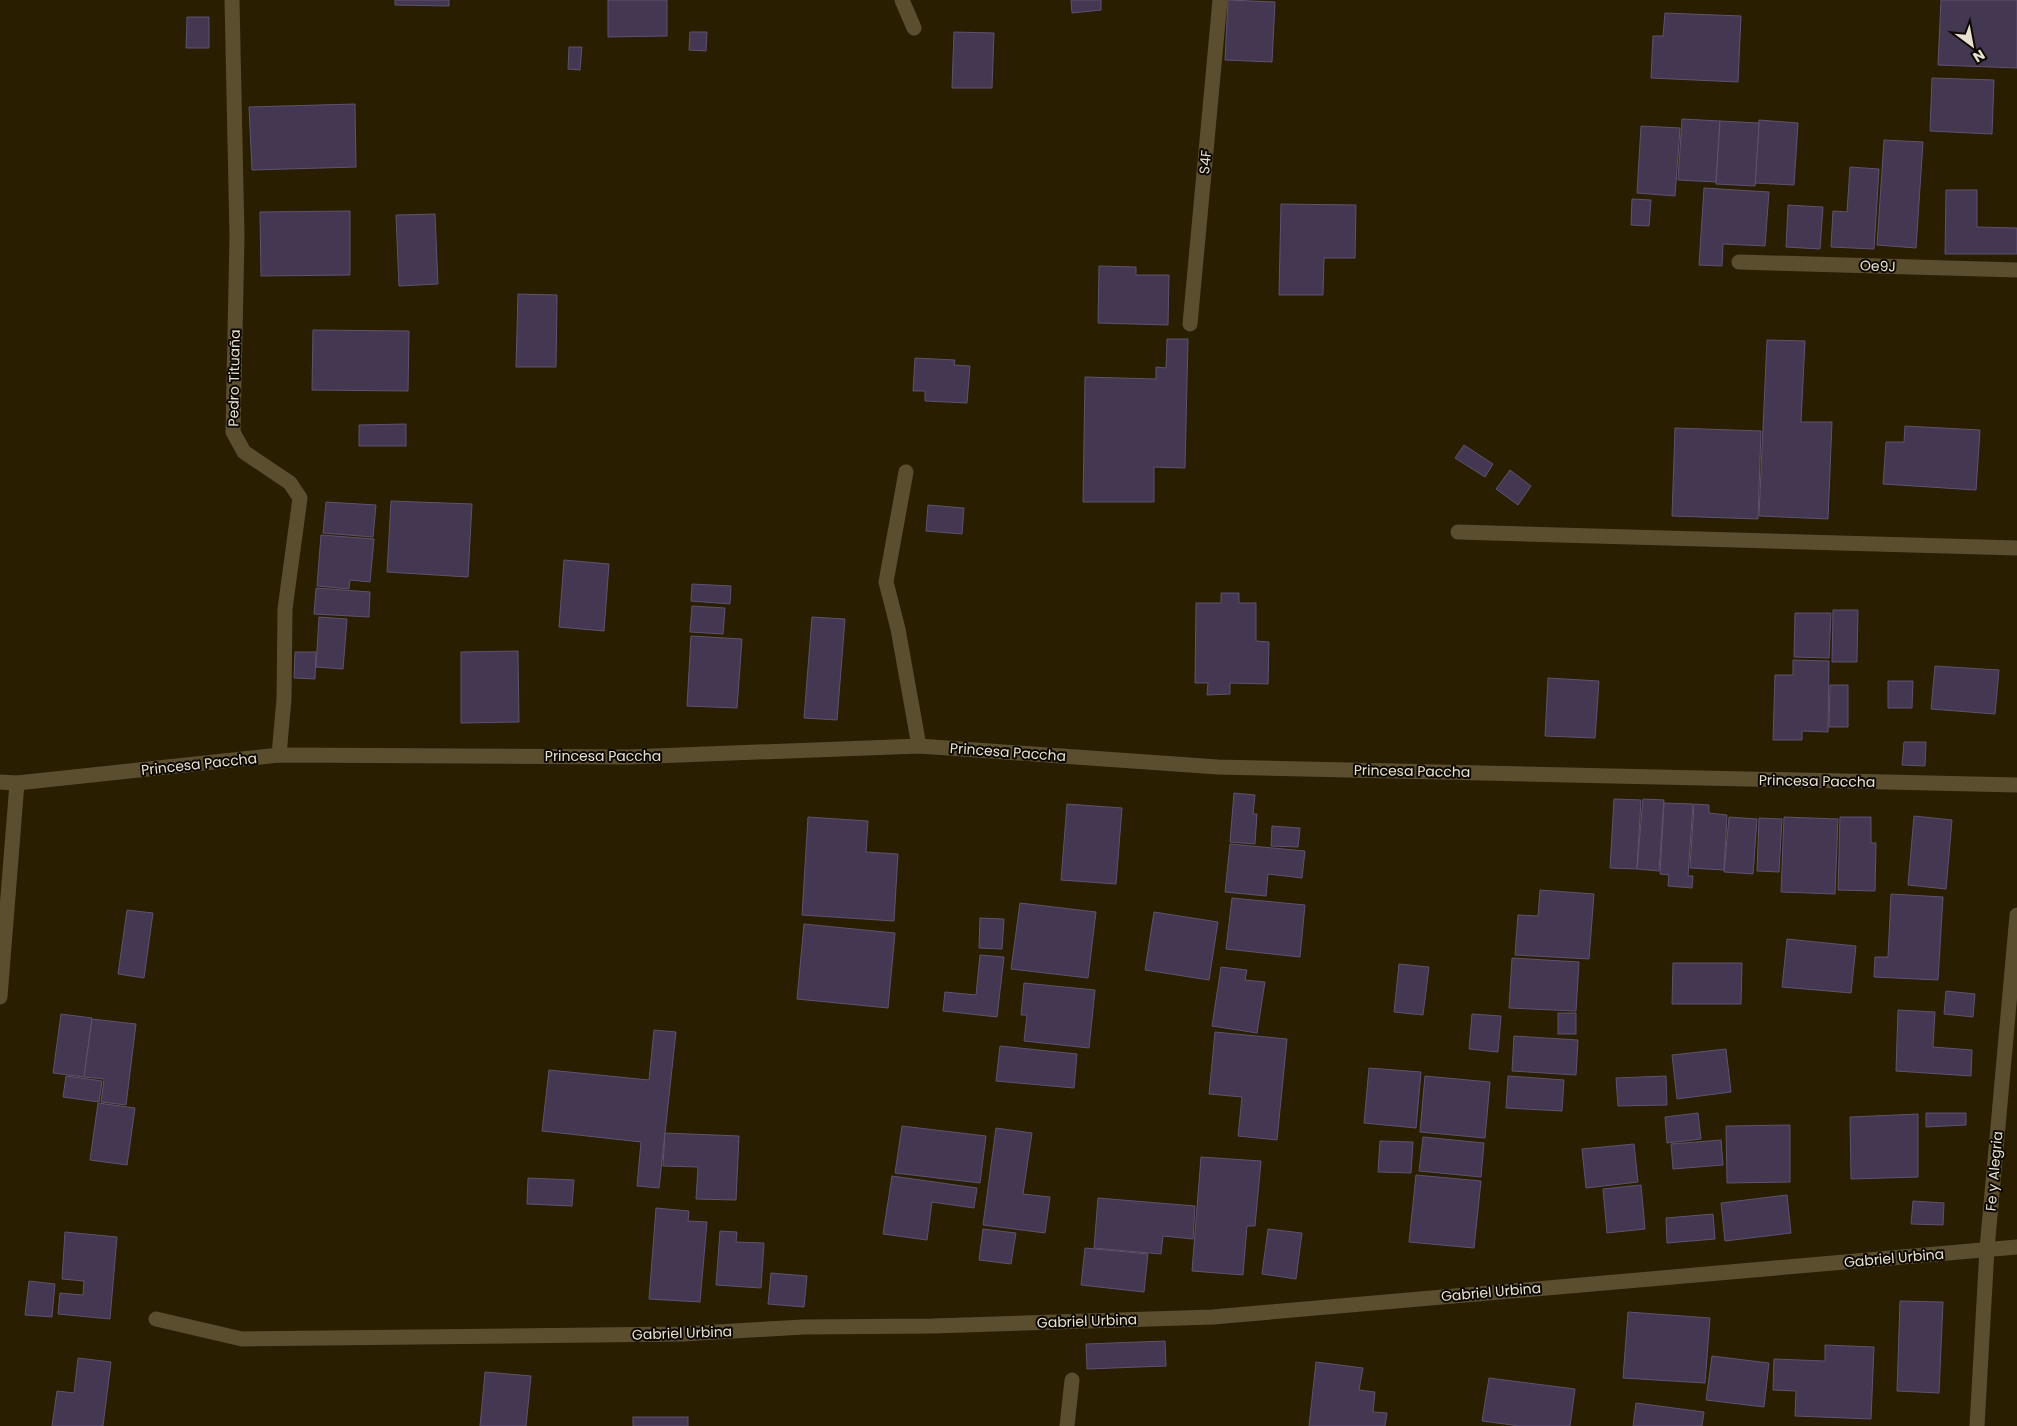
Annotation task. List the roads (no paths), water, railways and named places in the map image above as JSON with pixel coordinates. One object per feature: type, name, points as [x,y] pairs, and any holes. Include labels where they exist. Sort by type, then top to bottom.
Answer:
[{"type":"street","name":"Pedro Tituaña","points":[[232,0],[237,236],[233,432],[244,452],[290,483],[300,498],[286,609],[284,699],[279,755]]},
{"type":"street","points":[[902,0],[914,28]]},
{"type":"street","name":"S4F","points":[[1190,324],[1220,0]]},
{"type":"street","name":"Oe9J","points":[[1739,262],[2017,270]]},
{"type":"street","points":[[906,472],[886,582],[898,629],[919,746]]},
{"type":"street","points":[[1458,532],[2017,548]]},
{"type":"street","name":"Princesa Paccha","points":[[0,782],[17,783],[279,755],[628,757],[919,746],[1218,767],[2017,785]]},
{"type":"street","points":[[0,997],[17,783]]},
{"type":"street","name":"Fe y Alegria","points":[[1976,1426],[1987,1250],[2017,915]]},
{"type":"street","name":"Gabriel Urbina","points":[[156,1319],[242,1339],[682,1334],[803,1327],[933,1326],[1203,1317],[2017,1247]]},
{"type":"street","points":[[1067,1426],[1072,1380]]}]
